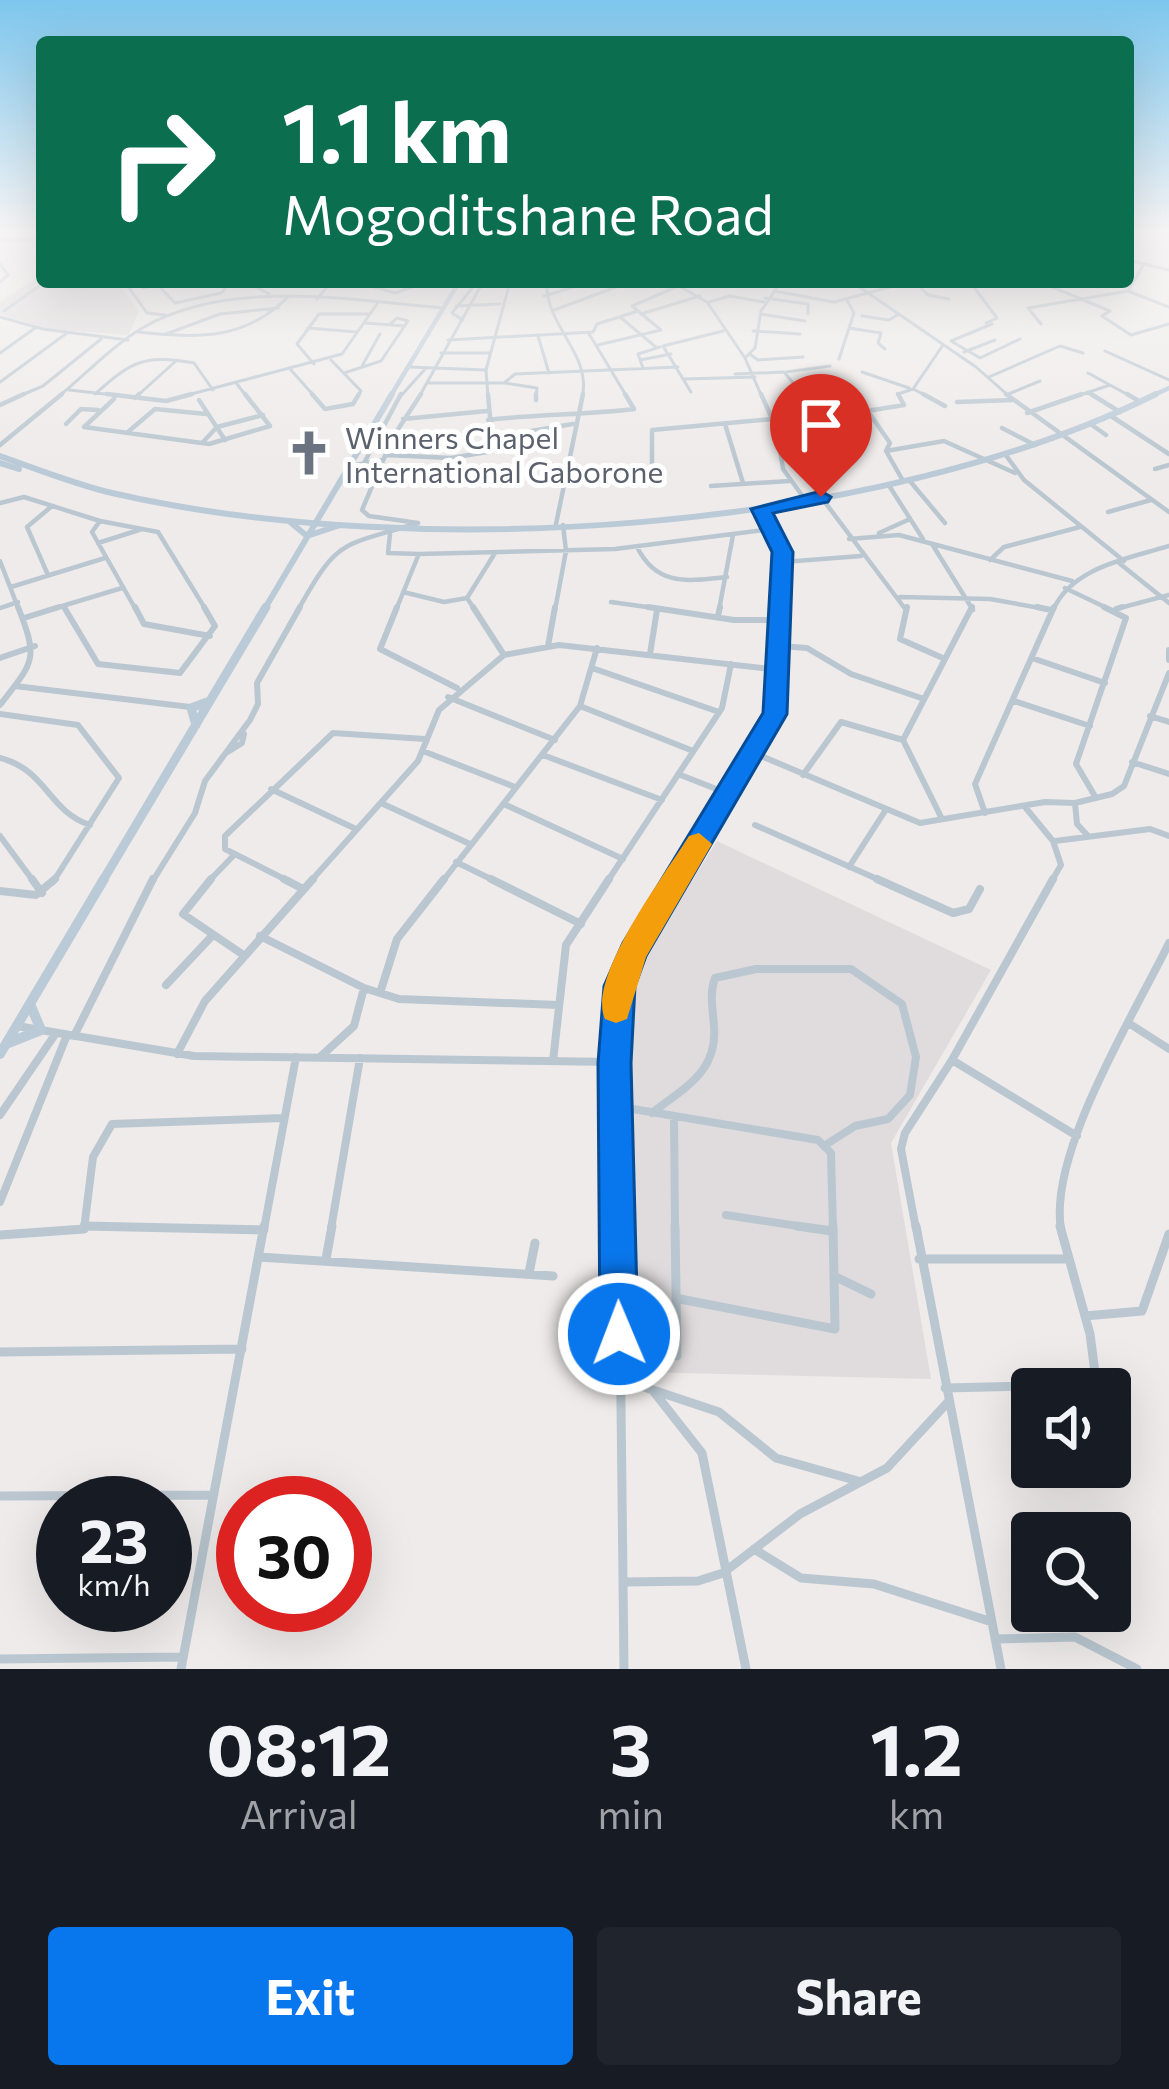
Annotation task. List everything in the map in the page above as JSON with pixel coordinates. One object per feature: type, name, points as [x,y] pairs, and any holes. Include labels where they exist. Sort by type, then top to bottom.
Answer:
[{"type":"main road","points":[[3,1049],[318,518],[379,426],[409,367],[449,309]]},
{"type":"main road","points":[[0,460],[116,499],[295,520],[559,524],[761,509],[806,501],[1035,445],[1111,416],[1168,386]]},
{"type":"main road","points":[[295,520],[318,518]]},
{"type":"main road","points":[[295,520],[308,536]]},
{"type":"main road","points":[[308,536],[337,523]]},
{"type":"main road","points":[[196,725],[190,707],[207,705]]},
{"type":"main road","points":[[3,1049],[41,1030],[30,1004]]},
{"type":"street","points":[[0,445],[139,330],[146,321],[143,307]]},
{"type":"street","points":[[146,321],[204,307]]},
{"type":"street","points":[[69,390],[161,402],[314,364],[341,354],[375,307]]},
{"type":"street","points":[[419,307],[458,307]]},
{"type":"street","points":[[413,523],[369,516],[362,510],[393,437],[429,383],[440,353],[470,307]]},
{"type":"street","points":[[350,466],[384,458],[478,456],[493,451],[486,370],[500,307]]},
{"type":"street","points":[[548,646],[566,551],[559,524],[568,493],[573,422],[586,390],[583,373],[552,307]]},
{"type":"street","points":[[554,310],[562,307]]},
{"type":"street","points":[[596,346],[661,329],[633,307]]},
{"type":"street","points":[[448,340],[588,332],[658,307]]},
{"type":"street","points":[[710,307],[723,331],[748,356],[758,360],[803,357]]},
{"type":"street","points":[[748,356],[755,348],[754,328],[762,307]]},
{"type":"street","points":[[808,307],[808,314]]},
{"type":"street","points":[[838,359],[853,307]]},
{"type":"street","points":[[888,307],[1169,512]]},
{"type":"street","points":[[867,411],[904,405],[898,394],[913,389],[941,344],[997,318],[989,307]]},
{"type":"street","points":[[1037,307],[1028,308],[1041,325]]},
{"type":"street","points":[[1101,307],[1110,312],[1102,316],[1131,335],[1169,324]]},
{"type":"street","points":[[139,330],[204,338],[263,324],[278,308]]},
{"type":"street","points":[[164,335],[188,323],[238,311],[278,308]]},
{"type":"street","points":[[449,309],[463,320]]},
{"type":"street","points":[[314,364],[297,344],[322,312],[369,314]]},
{"type":"street","points":[[147,313],[169,315]]},
{"type":"street","points":[[760,314],[805,321]]},
{"type":"street","points":[[862,316],[889,320],[899,314]]},
{"type":"street","points":[[139,330],[169,315]]},
{"type":"street","points":[[620,317],[671,354],[691,392]]},
{"type":"street","points":[[3,318],[35,328],[128,340]]},
{"type":"street","points":[[344,373],[381,362],[406,319],[395,319],[389,325],[364,322]]},
{"type":"street","points":[[992,324],[950,341],[981,358],[1020,339]]},
{"type":"street","points":[[0,353],[35,328]]},
{"type":"street","points":[[308,328],[357,332]]},
{"type":"street","points":[[754,328],[800,334]]},
{"type":"street","points":[[850,328],[880,334],[878,343],[885,349]]},
{"type":"street","points":[[643,368],[639,353],[723,331]]},
{"type":"street","points":[[494,437],[634,409],[588,332]]},
{"type":"street","points":[[0,382],[68,333]]},
{"type":"street","points":[[362,368],[362,359],[380,334]]},
{"type":"street","points":[[538,336],[549,373]]},
{"type":"street","points":[[0,405],[43,386],[104,337]]},
{"type":"street","points":[[957,355],[994,340]]},
{"type":"street","points":[[989,377],[1059,346],[1083,353]]},
{"type":"street","points":[[1105,351],[1168,386]]},
{"type":"street","points":[[440,353],[489,353]]},
{"type":"street","points":[[640,361],[671,354]]},
{"type":"street","points":[[748,356],[790,482],[806,501]]},
{"type":"street","points":[[95,394],[135,358],[194,363],[213,390]]},
{"type":"street","points":[[291,370],[327,410],[353,404],[361,394],[330,359]]},
{"type":"street","points":[[134,399],[177,360]]},
{"type":"street","points":[[685,380],[830,366]]},
{"type":"street","points":[[409,367],[486,370]]},
{"type":"street","points":[[504,383],[515,374],[678,367]]},
{"type":"street","points":[[393,437],[379,426],[401,393],[426,368]]},
{"type":"street","points":[[652,463],[652,430],[815,410],[784,372]]},
{"type":"street","points":[[862,372],[913,389],[945,406]]},
{"type":"street","points":[[1088,374],[1142,402]]},
{"type":"street","points":[[1006,395],[1040,381]]},
{"type":"street","points":[[429,383],[537,388],[536,400]]},
{"type":"street","points":[[101,411],[81,410],[67,422],[202,444],[270,426],[237,384]]},
{"type":"street","points":[[1028,413],[1110,385]]},
{"type":"street","points":[[805,396],[850,387],[890,443],[886,451]]},
{"type":"street","points":[[1087,392],[1120,412]]},
{"type":"street","points":[[401,393],[415,403]]},
{"type":"street","points":[[84,427],[116,397]]},
{"type":"street","points":[[199,400],[225,440]]},
{"type":"street","points":[[957,402],[1012,400]]},
{"type":"street","points":[[127,433],[155,409],[206,414]]},
{"type":"street","points":[[403,419],[487,411]]},
{"type":"street","points":[[488,421],[538,413],[596,414]]},
{"type":"street","points":[[538,413],[543,429]]},
{"type":"street","points":[[202,444],[218,427],[263,415]]},
{"type":"street","points":[[1111,416],[1169,454]]},
{"type":"street","points":[[512,417],[519,433]]},
{"type":"street","points":[[724,422],[734,441],[743,483]]},
{"type":"street","points":[[1092,424],[1106,435]]},
{"type":"street","points":[[1003,428],[1035,445]]},
{"type":"street","points":[[364,463],[367,446],[393,437],[423,436],[430,441]]},
{"type":"street","points":[[779,444],[842,436]]},
{"type":"street","points":[[886,451],[942,441],[1018,474]]},
{"type":"street","points":[[886,451],[945,523]]},
{"type":"street","points":[[1005,454],[1018,474],[1167,599]]},
{"type":"street","points":[[1155,469],[1169,465]]},
{"type":"street","points":[[711,485],[790,482]]},
{"type":"street","points":[[886,482],[969,598],[971,618],[903,740]]},
{"type":"street","points":[[0,503],[24,496],[100,521],[158,532],[214,622],[210,636],[181,673],[98,664],[63,606]]},
{"type":"street","points":[[821,497],[861,556],[875,566],[908,609],[900,639],[946,660]]},
{"type":"street","points":[[1108,512],[1151,500]]},
{"type":"street","points":[[48,575],[27,527],[52,506]]},
{"type":"street","points":[[624,1669],[616,1004],[624,972],[775,714],[783,562],[761,509]]},
{"type":"street","points":[[876,535],[910,520]]},
{"type":"street","points":[[100,521],[92,532],[147,627],[210,636]]},
{"type":"street","points":[[0,1202],[71,1036],[151,883],[196,813],[205,781],[258,704],[257,683],[328,557],[342,546],[413,523]]},
{"type":"street","points":[[990,560],[1004,547],[1081,527]]},
{"type":"street","points":[[390,534],[388,553],[419,554],[637,547],[772,529]]},
{"type":"street","points":[[98,543],[148,530]]},
{"type":"street","points":[[718,616],[733,535]]},
{"type":"street","points":[[848,539],[899,535],[1072,581]]},
{"type":"street","points":[[985,813],[975,784],[1065,588],[1072,581],[1169,546]]},
{"type":"street","points":[[637,547],[647,570],[664,579],[727,577]]},
{"type":"street","points":[[403,592],[445,602],[466,598],[495,553]]},
{"type":"street","points":[[419,554],[380,649],[457,688]]},
{"type":"street","points":[[783,562],[861,556]]},
{"type":"street","points":[[11,587],[106,558]]},
{"type":"street","points":[[0,561],[35,658],[0,705]]},
{"type":"street","points":[[24,618],[122,587]]},
{"type":"street","points":[[1065,588],[1116,609],[1126,623],[1076,770],[1096,797]]},
{"type":"street","points":[[900,597],[969,598],[1052,610]]},
{"type":"street","points":[[466,598],[503,655]]},
{"type":"street","points":[[1116,609],[1167,599]]},
{"type":"street","points":[[0,608],[18,602]]},
{"type":"street","points":[[611,602],[781,620]]},
{"type":"street","points":[[650,654],[657,609]]},
{"type":"street","points":[[0,658],[34,646]]},
{"type":"street","points":[[177,1054],[205,1001],[423,752],[448,698],[503,655],[548,646],[597,648],[779,670]]},
{"type":"street","points":[[779,646],[807,649],[847,672],[924,699]]},
{"type":"street","points":[[380,993],[397,939],[580,706],[597,648]]},
{"type":"street","points":[[1169,650],[1169,659]]},
{"type":"street","points":[[1032,658],[1105,683]]},
{"type":"street","points":[[554,1061],[563,953],[719,712],[731,664]]},
{"type":"street","points":[[592,668],[719,712]]},
{"type":"street","points":[[754,753],[920,823],[1075,803],[1124,786],[1169,673]]},
{"type":"street","points":[[15,686],[190,707]]},
{"type":"street","points":[[448,698],[555,740]]},
{"type":"street","points":[[1014,701],[1090,726]]},
{"type":"street","points":[[580,706],[693,751]]},
{"type":"street","points":[[0,715],[78,725],[118,778],[42,893]]},
{"type":"street","points":[[1149,716],[1169,722]]},
{"type":"street","points":[[802,776],[832,728],[841,722],[903,740],[942,820]]},
{"type":"street","points":[[303,889],[225,849],[225,836],[334,733],[427,739]]},
{"type":"street","points":[[423,752],[517,787]]},
{"type":"street","points":[[543,755],[662,800]]},
{"type":"street","points":[[0,758],[28,764],[70,819],[90,825]]},
{"type":"street","points":[[1132,762],[1169,774]]},
{"type":"street","points":[[678,774],[729,794]]},
{"type":"street","points":[[271,789],[356,830]]},
{"type":"street","points":[[381,802],[471,844]]},
{"type":"street","points":[[1075,803],[1077,824],[1090,838]]},
{"type":"street","points":[[505,804],[623,859]]},
{"type":"street","points":[[1001,1669],[901,1149],[905,1133],[952,1060],[1061,866],[1053,842],[1025,807]]},
{"type":"street","points":[[849,867],[885,811]]},
{"type":"street","points":[[755,825],[953,913],[969,908],[980,889]]},
{"type":"street","points":[[1053,842],[1150,829],[1169,836]]},
{"type":"street","points":[[0,836],[42,893]]},
{"type":"street","points":[[235,854],[184,910],[185,919],[243,955]]},
{"type":"street","points":[[456,862],[580,924]]},
{"type":"street","points":[[0,891],[42,893]]},
{"type":"street","points":[[166,985],[212,936]]},
{"type":"street","points":[[260,936],[364,988],[407,1000],[558,1005]]},
{"type":"street","points":[[945,1388],[1084,1384],[1095,1373],[1058,1201],[1078,1136],[1169,943]]},
{"type":"street","points":[[615,1106],[674,1118],[827,1144],[845,1130],[898,1113],[916,1077],[913,1034],[902,1004],[851,969],[756,969],[715,978],[709,991],[717,1026],[713,1059],[652,1113]]},
{"type":"street","points":[[319,1058],[354,1026],[364,988]]},
{"type":"street","points":[[1130,1024],[1169,1049]]},
{"type":"street","points":[[17,1026],[177,1054],[615,1063]]},
{"type":"street","points":[[0,1115],[56,1033]]},
{"type":"street","points":[[0,1659],[181,1663],[296,1058]]},
{"type":"street","points":[[326,1259],[359,1058]]},
{"type":"street","points":[[952,1060],[1078,1136]]},
{"type":"street","points":[[84,1229],[100,1134],[107,1126],[284,1118]]},
{"type":"street","points":[[674,1118],[680,1299],[677,1356]]},
{"type":"street","points":[[680,1299],[832,1330],[836,1277],[833,1161],[827,1144]]},
{"type":"street","points":[[726,1214],[832,1232]]},
{"type":"street","points":[[0,1234],[84,1229],[264,1231]]},
{"type":"street","points":[[1084,1316],[1142,1311],[1169,1234]]},
{"type":"street","points":[[529,1274],[535,1243]]},
{"type":"street","points":[[260,1257],[553,1276]]},
{"type":"street","points":[[919,1259],[1068,1259]]},
{"type":"street","points":[[836,1277],[871,1294]]},
{"type":"street","points":[[0,1352],[242,1349]]},
{"type":"street","points":[[620,1379],[718,1412],[776,1458],[861,1482]]},
{"type":"street","points":[[654,1392],[702,1453],[721,1527],[723,1573],[746,1669]]},
{"type":"street","points":[[622,1582],[698,1581],[723,1573],[800,1514],[887,1468],[948,1402]]},
{"type":"street","points":[[0,1496],[213,1495]]},
{"type":"street","points":[[754,1549],[801,1578],[874,1584],[992,1622]]},
{"type":"street","points":[[995,1640],[1075,1637],[1137,1669]]},
{"type":"shaded area","points":[[0,307],[135,307],[139,312],[128,335],[49,329],[0,314]]},
{"type":"shaded area","points":[[717,841],[991,970],[891,1143],[931,1379],[637,1372],[630,990],[648,950]]},
{"type":"slow traffic","points":[[616,1009],[619,986],[633,952],[699,844]]},
{"type":"place","name":"Winners Chapel International Gaborone","points":[[309,453]]},
{"type":"route","points":[[619,1334],[615,1063],[619,986],[633,952],[775,714],[784,580],[779,542],[761,509],[821,497]]}]
